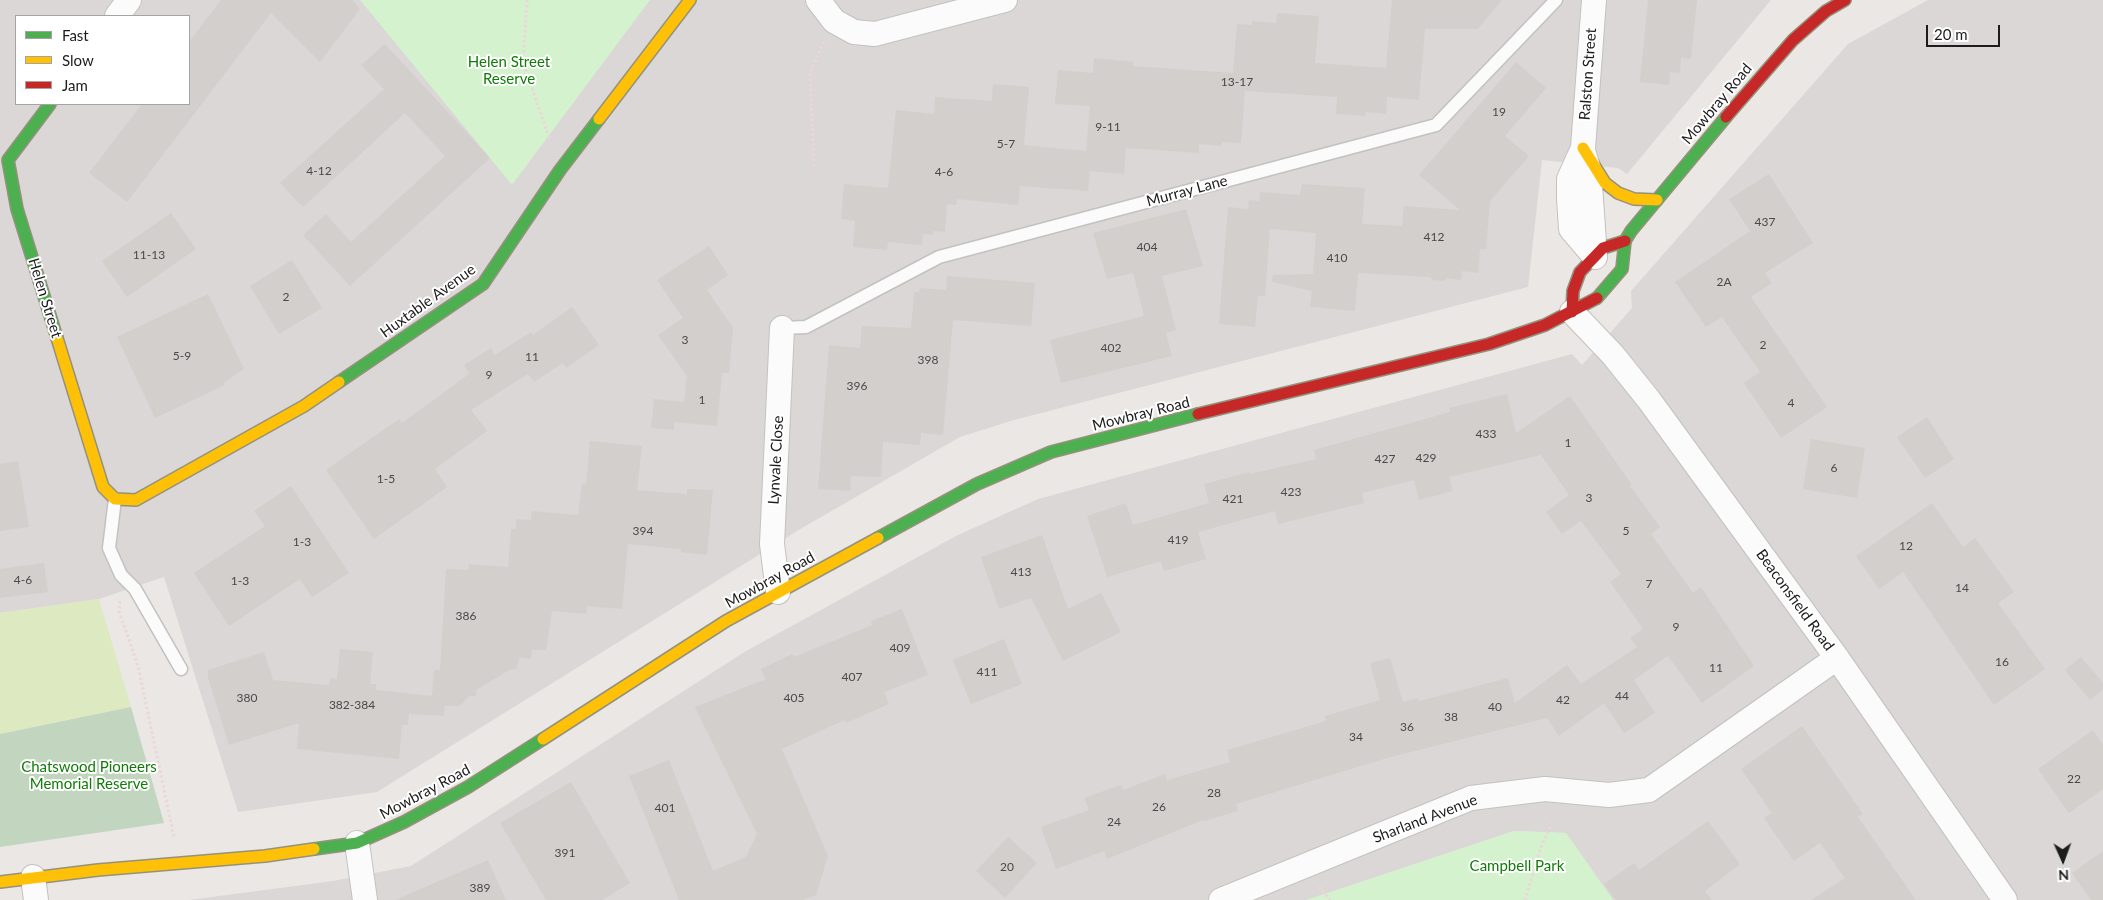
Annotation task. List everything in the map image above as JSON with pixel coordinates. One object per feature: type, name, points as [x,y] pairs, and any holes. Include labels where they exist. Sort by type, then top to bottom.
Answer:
[{"type":"main road","name":"Huxtable Avenue","points":[[115,499],[136,500],[304,406],[483,284],[560,170],[690,0]]},
{"type":"main road","name":"Mowbray Road","points":[[1572,312],[1573,291],[1580,272],[1603,248],[1624,241],[1770,65],[1808,26],[1845,0]]},
{"type":"main road","name":"Helen Street","points":[[49,105],[8,160],[17,210],[103,486],[115,499]]},
{"type":"main road","points":[[1583,148],[1604,182],[1618,193],[1634,199],[1657,200]]},
{"type":"main road","name":"Mowbray Road","points":[[0,882],[34,888],[180,864],[265,856],[357,843],[404,822],[468,787],[726,621],[977,484],[1051,452],[1316,384],[1489,344],[1527,332],[1592,302],[1602,294],[1622,268],[1624,241]]},
{"type":"street","points":[[118,15],[130,0]]},
{"type":"street","points":[[818,0],[834,20],[854,32],[875,34],[1005,0]]},
{"type":"street","name":"Ralston Street","points":[[1594,0],[1583,148],[1569,179],[1571,229],[1595,257]]},
{"type":"street","name":"Beaconsfield Road","points":[[1572,312],[1613,355],[1649,400],[1837,658],[2005,900]]},
{"type":"street","name":"Lynvale Close","points":[[778,592],[772,544],[782,328]]},
{"type":"street","name":"Sharland Avenue","points":[[1221,900],[1472,798],[1545,789],[1609,795],[1649,790],[1837,658]]},
{"type":"street","points":[[357,843],[365,900]]},
{"type":"lane","name":"Murray Lane","points":[[782,328],[806,327],[938,257],[1436,125],[1556,0]]},
{"type":"lane","points":[[115,499],[109,548],[121,575],[135,589],[181,669]]},
{"type":"path","points":[[527,0],[523,62],[560,170]]},
{"type":"path","points":[[814,166],[810,72],[834,20]]},
{"type":"path","points":[[121,575],[119,611],[138,666],[180,864]]},
{"type":"path","points":[[1525,900],[1541,847],[1552,823]]},
{"type":"shaded area","points":[[0,0],[1771,0],[1627,174],[1618,168],[1542,160],[1528,287],[1014,420],[960,437],[802,528],[377,792],[238,812],[164,577],[99,599],[0,613]]},
{"type":"shaded area","points":[[1928,0],[2103,0],[2103,900],[1613,900],[1566,833],[1514,831],[1307,900],[189,900],[333,881],[411,866],[746,651],[958,535],[1038,499],[1572,354],[1582,365],[1632,308],[1631,291],[1848,44]]},
{"type":"green space","name":"Helen Street Reserve","points":[[360,0],[650,0],[512,185]]},
{"type":"green space","points":[[99,599],[131,707],[0,734],[0,613]]},
{"type":"green space","name":"Chatswood Pioneers Memorial Reserve","points":[[131,707],[164,823],[0,847],[0,734]]},
{"type":"green space","name":"Campbell Park","points":[[1514,831],[1566,833],[1613,900],[1307,900]]},
{"type":"building","points":[[221,0],[352,0],[360,9],[320,62],[271,13],[127,202],[89,173],[141,105],[190,105],[190,41]]},
{"type":"building","points":[[1392,0],[1502,0],[1478,29],[1425,29],[1419,100],[1387,97],[1386,114],[1366,112],[1365,116],[1336,114],[1337,97],[1245,91],[1241,143],[1222,142],[1221,146],[1199,144],[1199,153],[1126,148],[1124,174],[1090,171],[1088,191],[1020,186],[1018,205],[957,199],[956,205],[947,204],[945,232],[934,231],[933,235],[923,234],[922,245],[888,242],[887,250],[853,247],[855,221],[841,219],[844,184],[888,188],[896,110],[934,114],[935,97],[992,101],[993,84],[1029,87],[1024,145],[1086,151],[1090,106],[1055,104],[1058,70],[1093,73],[1094,58],[1133,62],[1133,66],[1233,73],[1237,24],[1252,25],[1252,21],[1276,23],[1277,13],[1319,16],[1315,63],[1386,68]]},
{"type":"building","points":[[1648,0],[1697,0],[1691,59],[1681,58],[1680,73],[1670,72],[1669,85],[1640,82]]},
{"type":"building","points":[[385,44],[490,158],[350,286],[303,235],[326,214],[351,242],[445,156],[405,113],[303,207],[280,183],[384,89],[361,65]]},
{"type":"building","points":[[1516,62],[1546,88],[1505,136],[1529,156],[1490,201],[1486,249],[1480,249],[1478,273],[1462,271],[1461,280],[1447,278],[1444,281],[1433,280],[1430,277],[1358,273],[1355,311],[1310,307],[1312,291],[1272,282],[1273,275],[1313,274],[1316,233],[1270,229],[1265,296],[1258,296],[1255,327],[1219,324],[1228,207],[1248,209],[1249,200],[1259,201],[1260,192],[1300,195],[1302,184],[1365,188],[1362,224],[1402,226],[1404,206],[1460,210],[1419,175]]},
{"type":"building","points":[[1769,174],[1813,243],[1765,273],[1772,283],[1751,297],[1827,407],[1781,438],[1744,383],[1760,372],[1722,317],[1706,327],[1675,282],[1750,231],[1729,199]]},
{"type":"building","points":[[1186,209],[1203,266],[1162,276],[1176,330],[1166,333],[1172,356],[1061,383],[1050,340],[1144,316],[1133,273],[1107,279],[1093,233]]},
{"type":"building","points":[[171,213],[196,249],[127,297],[102,261]]},
{"type":"building","points":[[709,246],[728,275],[707,290],[733,328],[729,373],[722,373],[717,426],[674,422],[674,430],[651,428],[654,399],[684,402],[687,376],[658,335],[683,318],[657,280]]},
{"type":"building","points":[[292,260],[322,308],[279,334],[250,286]]},
{"type":"building","points":[[947,276],[1035,283],[1031,326],[953,320],[943,435],[921,433],[920,445],[883,442],[881,477],[851,476],[850,491],[818,489],[829,345],[860,348],[862,326],[911,328],[914,292],[919,292],[920,288],[946,290]]},
{"type":"building","points":[[208,294],[244,369],[223,383],[225,385],[155,418],[117,337]]},
{"type":"building","points":[[572,307],[599,345],[566,368],[563,363],[534,382],[528,374],[471,410],[487,431],[435,469],[447,487],[374,539],[326,470],[399,419],[402,423],[469,374],[464,365],[491,348],[495,355],[531,332],[533,335]]},
{"type":"building","points":[[1507,394],[1516,433],[1570,396],[1632,485],[1630,486],[1660,527],[1651,534],[1693,593],[1701,587],[1754,666],[1702,703],[1668,656],[1634,680],[1655,713],[1624,733],[1604,703],[1559,736],[1547,718],[1387,758],[1236,804],[1238,811],[1203,820],[1107,859],[1104,851],[1056,869],[1041,827],[1089,810],[1084,798],[1121,785],[1123,790],[1165,774],[1167,780],[1230,762],[1227,750],[1326,721],[1325,716],[1380,700],[1370,663],[1390,658],[1403,702],[1418,698],[1419,701],[1508,678],[1515,703],[1567,665],[1581,684],[1637,647],[1630,638],[1643,629],[1610,582],[1621,574],[1581,521],[1562,534],[1546,512],[1569,495],[1541,455],[1449,477],[1453,491],[1419,500],[1414,480],[1362,493],[1364,503],[1278,524],[1275,511],[1198,532],[1206,559],[1164,571],[1161,561],[1107,577],[1087,516],[1126,503],[1133,525],[1209,503],[1204,484],[1250,472],[1250,474],[1316,459],[1314,450],[1450,412],[1449,408]]},
{"type":"building","points":[[1927,417],[1954,459],[1925,478],[1897,437]]},
{"type":"building","points":[[1811,439],[1865,448],[1857,498],[1803,489]]},
{"type":"building","points":[[590,441],[642,446],[637,490],[687,494],[687,489],[713,490],[707,555],[681,552],[681,549],[628,544],[622,609],[587,606],[586,614],[552,611],[546,650],[532,650],[531,659],[520,657],[516,669],[511,669],[476,690],[476,696],[470,696],[459,706],[445,706],[444,716],[409,714],[408,725],[402,725],[399,759],[297,749],[299,723],[229,745],[208,678],[208,670],[264,652],[273,680],[329,685],[330,678],[337,679],[340,649],[373,652],[370,684],[376,684],[376,690],[432,696],[434,670],[440,670],[446,569],[468,570],[469,564],[508,567],[511,529],[516,529],[516,519],[531,520],[532,511],[578,515],[582,483],[586,484]]},
{"type":"building","points":[[18,461],[29,527],[0,531],[0,464]]},
{"type":"building","points":[[291,486],[349,573],[312,597],[300,579],[229,626],[194,573],[265,526],[254,511]]},
{"type":"building","points":[[1932,503],[1963,547],[1975,538],[2014,592],[1998,603],[2045,669],[1994,705],[1903,572],[1879,589],[1856,556]]},
{"type":"building","points":[[1042,535],[1068,609],[1101,593],[1121,632],[1063,661],[1031,598],[999,609],[981,557]]},
{"type":"building","points":[[44,563],[48,592],[0,598],[0,569]]},
{"type":"building","points":[[902,609],[928,675],[884,692],[889,704],[846,723],[844,720],[782,749],[828,856],[816,895],[803,900],[679,900],[629,776],[669,760],[713,871],[746,857],[757,834],[695,707],[766,679],[761,669],[792,654],[794,657],[872,625],[871,621]]},
{"type":"building","points":[[1004,639],[1022,684],[971,704],[953,660]]},
{"type":"building","points":[[2081,657],[2103,683],[2103,689],[2090,700],[2065,670]]},
{"type":"building","points":[[1802,726],[1863,814],[1858,817],[1916,900],[1811,900],[1845,878],[1820,843],[1794,861],[1764,818],[1772,813],[1741,769]]},
{"type":"building","points":[[2093,730],[2103,745],[2103,789],[2069,813],[2038,769]]},
{"type":"building","points":[[571,782],[630,883],[602,900],[546,900],[500,823]]},
{"type":"building","points":[[1708,821],[1740,864],[1705,891],[1712,900],[1616,900],[1604,884],[1634,863],[1639,870]]},
{"type":"building","points":[[1008,837],[1037,863],[1005,898],[976,871]]},
{"type":"building","points":[[2103,851],[2103,900],[2091,900],[2072,873]]},
{"type":"building","points":[[488,860],[506,900],[397,899]]},
{"type":"traffic: fast","points":[[49,105],[8,160],[17,209],[57,338]]},
{"type":"traffic: fast","points":[[1597,298],[1622,269],[1625,241],[1631,231],[1726,117]]},
{"type":"traffic: fast","points":[[339,382],[483,284],[560,170],[599,119]]},
{"type":"traffic: fast","points":[[878,538],[977,484],[1051,452],[1198,414]]},
{"type":"traffic: fast","points":[[314,849],[357,843],[404,822],[468,787],[543,739]]},
{"type":"traffic: slow","points":[[599,119],[690,0]]},
{"type":"traffic: slow","points":[[1583,148],[1605,183],[1618,193],[1634,199],[1657,200]]},
{"type":"traffic: slow","points":[[57,338],[103,487],[115,499],[136,500],[304,406],[339,382]]},
{"type":"traffic: slow","points":[[543,739],[726,621],[878,538]]},
{"type":"traffic: slow","points":[[0,882],[98,870],[265,856],[314,849]]},
{"type":"traffic: jam","points":[[1726,117],[1793,40],[1826,11],[1845,0]]},
{"type":"traffic: jam","points":[[1572,312],[1573,291],[1580,272],[1603,248],[1625,241]]},
{"type":"traffic: jam","points":[[1198,414],[1489,344],[1545,325],[1597,298]]}]
